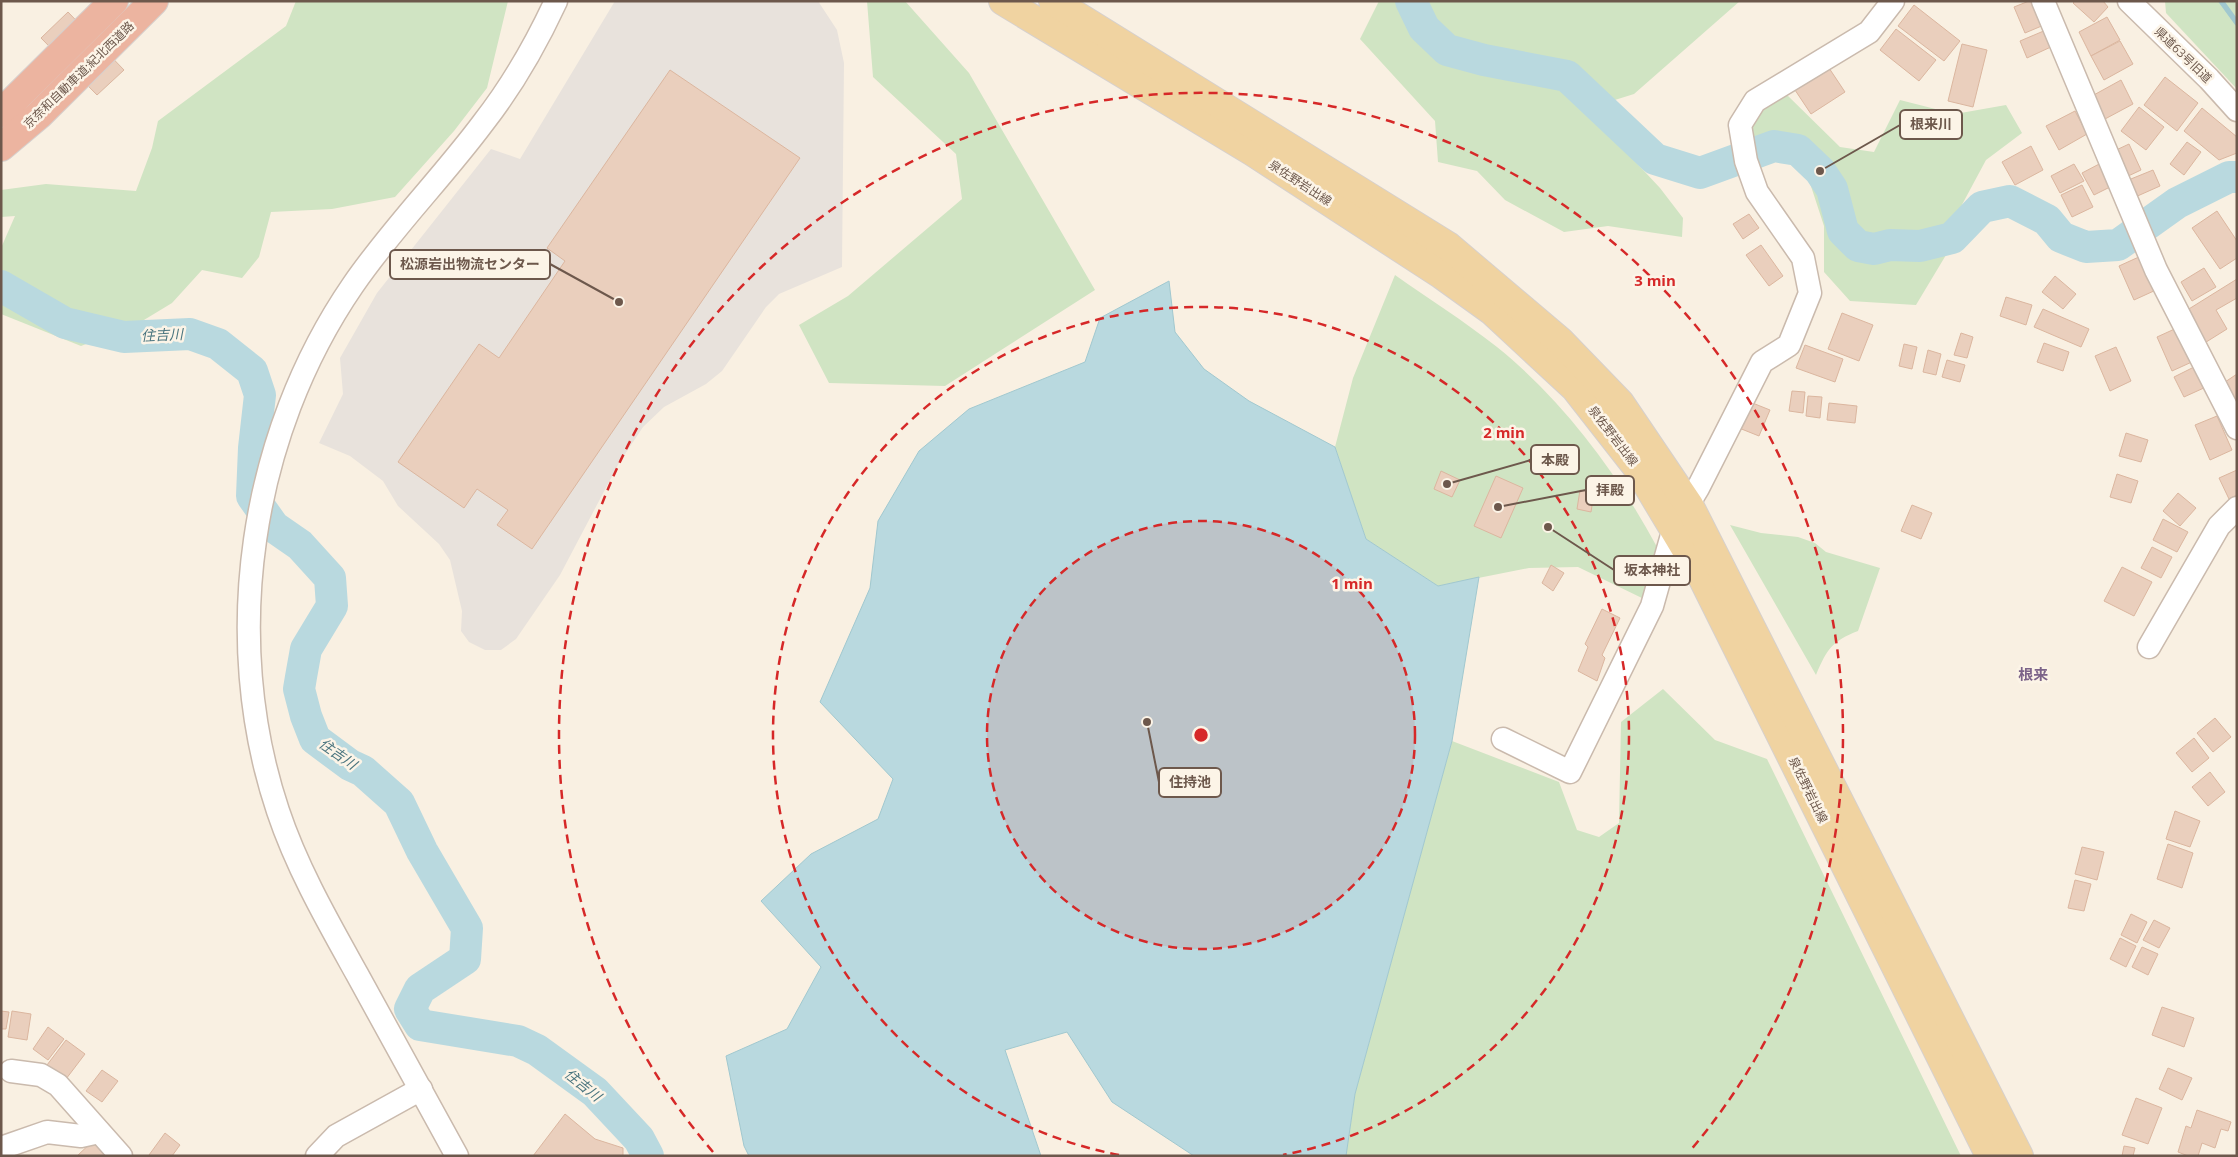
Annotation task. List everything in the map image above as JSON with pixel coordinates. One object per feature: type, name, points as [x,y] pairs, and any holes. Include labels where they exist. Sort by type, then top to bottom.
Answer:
[{"type":"highway","points":[[1,113],[114,1]]},
{"type":"highway","name":"京奈和自動車道;紀北西道路","points":[[1,147],[39,115],[151,5]]},
{"type":"main road","name":"泉佐野岩出線","points":[[1003,1],[1253,152],[1442,276],[1492,311],[1575,388],[1636,466],[1699,570],[1990,1156]]},
{"type":"main road","name":"泉佐野岩出線","points":[[1053,1],[1448,246],[1560,342],[1620,403],[1689,505],[2019,1156]]},
{"type":"street","points":[[457,1156],[327,920],[303,872],[278,812],[262,750],[251,683],[250,612],[255,542],[262,495],[280,428],[320,339],[353,284],[483,124],[517,75],[556,1]]},
{"type":"street","points":[[1504,740],[1570,772],[1652,606],[1674,528],[1689,505],[1762,362],[1789,345],[1810,293],[1803,258],[1757,192],[1746,161],[1740,125],[1755,101],[1869,32],[1893,1]]},
{"type":"street","points":[[2043,1],[2156,270],[2237,428]]},
{"type":"street","name":"県道63号旧道","points":[[2129,1],[2209,79],[2237,110]]},
{"type":"street","points":[[2149,647],[2219,526],[2237,508]]},
{"type":"street","points":[[11,1071],[42,1075],[58,1085],[121,1156]]},
{"type":"street","points":[[317,1156],[336,1136],[420,1089]]},
{"type":"street","points":[[1,1148],[47,1132],[82,1136],[99,1132]]},
{"type":"shaded area","points":[[615,1],[818,1],[837,30],[844,63],[842,267],[779,294],[766,307],[722,371],[706,384],[664,407],[643,427],[619,463],[560,575],[516,639],[501,650],[485,650],[469,642],[461,631],[462,611],[450,560],[439,544],[398,506],[383,481],[350,456],[319,443],[343,394],[340,358],[377,293],[491,149],[520,159]]},
{"type":"green space","points":[[296,1],[508,1],[487,88],[454,131],[395,197],[332,209],[271,212],[259,257],[242,278],[202,270],[172,303],[139,323],[81,346],[1,314],[1,248],[15,216],[1,217],[1,190],[46,184],[136,191],[152,148],[158,121],[286,26]]},
{"type":"green space","points":[[867,1],[905,1],[969,73],[1095,290],[945,386],[829,383],[799,325],[848,296],[962,199],[956,154],[873,77]]},
{"type":"green space","points":[[1379,1],[1740,1],[1634,94],[1586,109],[1660,188],[1683,218],[1682,237],[1608,226],[1564,232],[1505,200],[1477,171],[1438,162],[1435,121],[1360,39]]},
{"type":"green space","points":[[2165,1],[2237,1],[2237,89],[2166,13]]},
{"type":"green space","points":[[1785,93],[1840,147],[1874,152],[1900,100],[1955,114],[2006,105],[2022,133],[1986,160],[1957,214],[1949,250],[1916,305],[1850,301],[1824,272],[1824,226],[1807,174],[1750,138],[1751,120]]},
{"type":"green space","points":[[1395,275],[1497,347],[1544,390],[1587,439],[1624,492],[1657,547],[1644,599],[1578,567],[1529,568],[1438,586],[1366,539],[1335,447],[1353,378]]},
{"type":"green space","points":[[1730,525],[1761,533],[1798,537],[1815,543],[1826,552],[1880,568],[1858,631],[1842,638],[1831,647],[1816,675]]},
{"type":"green space","points":[[1663,689],[1715,740],[1767,759],[1961,1156],[1346,1156],[1355,1094],[1452,741],[1559,782],[1577,830],[1599,837],[1619,823],[1621,722]]},
{"type":"water","points":[[1169,281],[1175,332],[1204,369],[1249,401],[1335,447],[1366,539],[1438,586],[1479,577],[1452,741],[1355,1094],[1346,1156],[1194,1156],[1112,1102],[1067,1032],[1005,1050],[1041,1156],[749,1156],[744,1146],[726,1056],[787,1029],[821,967],[761,901],[811,854],[878,819],[893,779],[820,702],[870,588],[878,521],[919,451],[969,409],[1085,362],[1100,318]]},
{"type":"building","points":[[2034,1],[2044,25],[2025,33],[2014,7]]},
{"type":"building","points":[[2075,1],[2103,1],[2108,7],[2094,22],[2073,3]]},
{"type":"building","points":[[1914,5],[1960,41],[1944,61],[1898,26]]},
{"type":"building","points":[[68,12],[124,70],[97,95],[41,38]]},
{"type":"building","points":[[2107,17],[2120,40],[2091,56],[2079,32]]},
{"type":"building","points":[[1896,29],[1936,60],[1919,81],[1880,50]]},
{"type":"building","points":[[2046,30],[2053,46],[2027,58],[2020,41]]},
{"type":"building","points":[[2120,41],[2133,64],[2104,80],[2091,56]]},
{"type":"building","points":[[1962,44],[1987,50],[1973,107],[1948,101]]},
{"type":"building","points":[[1829,68],[1845,92],[1811,114],[1795,90]]},
{"type":"building","points":[[670,70],[800,158],[532,549],[497,525],[508,510],[477,489],[464,508],[398,462],[479,344],[499,358],[565,261],[547,248]]},
{"type":"building","points":[[2165,77],[2198,103],[2177,131],[2144,105]]},
{"type":"building","points":[[2121,80],[2133,104],[2105,119],[2092,96]]},
{"type":"building","points":[[2139,107],[2164,127],[2146,150],[2121,131]]},
{"type":"building","points":[[2202,108],[2237,137],[2237,153],[2219,160],[2184,131]]},
{"type":"building","points":[[2075,111],[2087,134],[2059,150],[2046,126]]},
{"type":"building","points":[[2187,142],[2201,152],[2184,175],[2170,164]]},
{"type":"building","points":[[2129,144],[2141,170],[2124,178],[2112,152]]},
{"type":"building","points":[[2031,146],[2043,170],[2015,185],[2002,162]]},
{"type":"building","points":[[2103,162],[2114,185],[2094,195],[2082,173]]},
{"type":"building","points":[[2074,164],[2084,181],[2060,193],[2051,176]]},
{"type":"building","points":[[2153,170],[2160,186],[2133,198],[2126,181]]},
{"type":"building","points":[[2082,185],[2093,207],[2072,217],[2061,195]]},
{"type":"building","points":[[2217,211],[2237,241],[2237,258],[2220,269],[2192,228]]},
{"type":"building","points":[[1749,214],[1759,228],[1743,239],[1733,224]]},
{"type":"building","points":[[1761,245],[1783,276],[1769,286],[1746,255]]},
{"type":"building","points":[[2141,256],[2156,290],[2134,300],[2119,266]]},
{"type":"building","points":[[2204,268],[2216,287],[2192,301],[2181,282]]},
{"type":"building","points":[[2055,276],[2076,294],[2063,309],[2042,292]]},
{"type":"building","points":[[2237,279],[2237,298],[2216,310],[2227,329],[2203,344],[2184,312]]},
{"type":"building","points":[[2006,297],[2032,305],[2026,325],[2000,316]]},
{"type":"building","points":[[2043,309],[2089,329],[2081,347],[2034,327]]},
{"type":"building","points":[[1842,313],[1873,325],[1859,361],[1828,349]]},
{"type":"building","points":[[2179,327],[2194,361],[2172,371],[2157,337]]},
{"type":"building","points":[[1961,333],[1973,337],[1967,358],[1954,355]]},
{"type":"building","points":[[2044,343],[2069,352],[2063,371],[2037,362]]},
{"type":"building","points":[[1904,344],[1917,347],[1912,369],[1899,366]]},
{"type":"building","points":[[1805,345],[1843,359],[1835,382],[1796,368]]},
{"type":"building","points":[[2116,347],[2131,381],[2110,391],[2095,356]]},
{"type":"building","points":[[1928,350],[1941,354],[1936,375],[1923,372]]},
{"type":"building","points":[[1947,360],[1965,365],[1960,382],[1942,377]]},
{"type":"building","points":[[2196,366],[2206,387],[2184,397],[2174,377]]},
{"type":"building","points":[[2237,374],[2237,401],[2234,403],[2222,384]]},
{"type":"building","points":[[1792,391],[1805,392],[1803,413],[1789,411]]},
{"type":"building","points":[[1808,396],[1822,397],[1820,418],[1806,416]]},
{"type":"building","points":[[1750,402],[1770,410],[1759,436],[1739,428]]},
{"type":"building","points":[[1829,403],[1857,406],[1855,423],[1827,420]]},
{"type":"building","points":[[2217,416],[2232,450],[2210,460],[2195,425]]},
{"type":"building","points":[[2126,433],[2148,440],[2141,462],[2119,456]]},
{"type":"building","points":[[2237,470],[2237,495],[2229,499],[2219,478]]},
{"type":"building","points":[[1441,471],[1460,480],[1452,497],[1434,489]]},
{"type":"building","points":[[2117,474],[2138,481],[2131,503],[2110,497]]},
{"type":"building","points":[[1496,476],[1523,488],[1501,538],[1474,526]]},
{"type":"building","points":[[1580,490],[1594,493],[1591,512],[1577,509]]},
{"type":"building","points":[[2178,493],[2196,508],[2180,526],[2163,511]]},
{"type":"building","points":[[1912,505],[1932,513],[1921,539],[1901,531]]},
{"type":"building","points":[[2163,519],[2188,532],[2177,552],[2153,540]]},
{"type":"building","points":[[2152,547],[2172,557],[2161,578],[2141,568]]},
{"type":"building","points":[[1551,565],[1564,573],[1553,591],[1542,583]]},
{"type":"building","points":[[2122,567],[2152,582],[2134,616],[2104,601]]},
{"type":"building","points":[[1602,609],[1620,618],[1602,655],[1605,658],[1597,681],[1578,671],[1588,647],[1585,644]]},
{"type":"building","points":[[2215,718],[2231,737],[2213,752],[2197,733]]},
{"type":"building","points":[[2194,738],[2209,758],[2192,772],[2176,753]]},
{"type":"building","points":[[2210,772],[2225,792],[2208,806],[2192,787]]},
{"type":"building","points":[[2175,811],[2200,821],[2190,847],[2166,839]]},
{"type":"building","points":[[2168,844],[2193,853],[2182,888],[2157,879]]},
{"type":"building","points":[[2082,847],[2104,852],[2097,880],[2075,874]]},
{"type":"building","points":[[2075,880],[2091,884],[2084,911],[2068,908]]},
{"type":"building","points":[[2131,914],[2147,922],[2137,943],[2121,935]]},
{"type":"building","points":[[2154,920],[2170,928],[2159,948],[2143,940]]},
{"type":"building","points":[[2120,938],[2136,946],[2126,967],[2110,959]]},
{"type":"building","points":[[2142,947],[2158,954],[2148,975],[2132,967]]},
{"type":"building","points":[[2162,1007],[2194,1018],[2184,1047],[2152,1035]]},
{"type":"building","points":[[1,1011],[9,1012],[6,1029],[1,1029]]},
{"type":"building","points":[[12,1011],[31,1014],[27,1040],[8,1037]]},
{"type":"building","points":[[48,1027],[64,1039],[48,1060],[33,1049]]},
{"type":"building","points":[[66,1040],[85,1054],[66,1079],[47,1065]]},
{"type":"building","points":[[2168,1068],[2192,1078],[2182,1100],[2159,1089]]},
{"type":"building","points":[[102,1070],[118,1081],[102,1102],[86,1091]]},
{"type":"building","points":[[2136,1098],[2162,1108],[2148,1144],[2122,1135]]},
{"type":"building","points":[[2197,1110],[2231,1122],[2228,1131],[2221,1129],[2215,1148],[2202,1143],[2198,1156],[2188,1156],[2178,1152],[2186,1126],[2191,1128]]},
{"type":"building","points":[[565,1114],[595,1139],[623,1148],[623,1156],[533,1156]]},
{"type":"building","points":[[165,1133],[180,1145],[172,1156],[149,1155]]},
{"type":"building","points":[[94,1140],[109,1156],[77,1156]]},
{"type":"building","points":[[2124,1146],[2135,1148],[2133,1156],[2122,1156]]},
{"type":"waterway","points":[[1411,1],[1424,28],[1447,50],[1484,60],[1567,76],[1655,159],[1700,173],[1774,146],[1798,150],[1820,171],[1832,189],[1843,231],[1858,246],[1874,249],[1890,245],[1920,246],[1952,238],[1982,207],[2010,201],[2047,220],[2061,237],[2086,247],[2118,245],[2177,203],[2229,177],[2237,177]]},
{"type":"waterway","points":[[2221,1],[2237,23]]},
{"type":"waterway","name":"住吉川","points":[[1,286],[65,323],[124,337],[190,334],[218,344],[252,371],[260,395],[254,448],[252,496],[274,527],[300,545],[330,578],[332,606],[306,649],[301,677],[299,689],[306,716],[315,739],[350,765],[363,771],[399,803],[422,851],[467,928],[465,959],[420,989],[410,1009],[420,1025],[518,1041],[537,1050],[595,1092],[639,1139],[648,1156]]},
{"type":"place","name":"根来川","points":[[1820,171]]},
{"type":"place","name":"松源岩出物流センター","points":[[619,302]]},
{"type":"place","name":"本殿","points":[[1447,484]]},
{"type":"place","name":"拝殿","points":[[1498,507]]},
{"type":"place","name":"坂本神社","points":[[1548,527]]},
{"type":"place","name":"住持池","points":[[1147,722]]},
{"type":"district","name":"根来","points":[[2033,675]]}]
